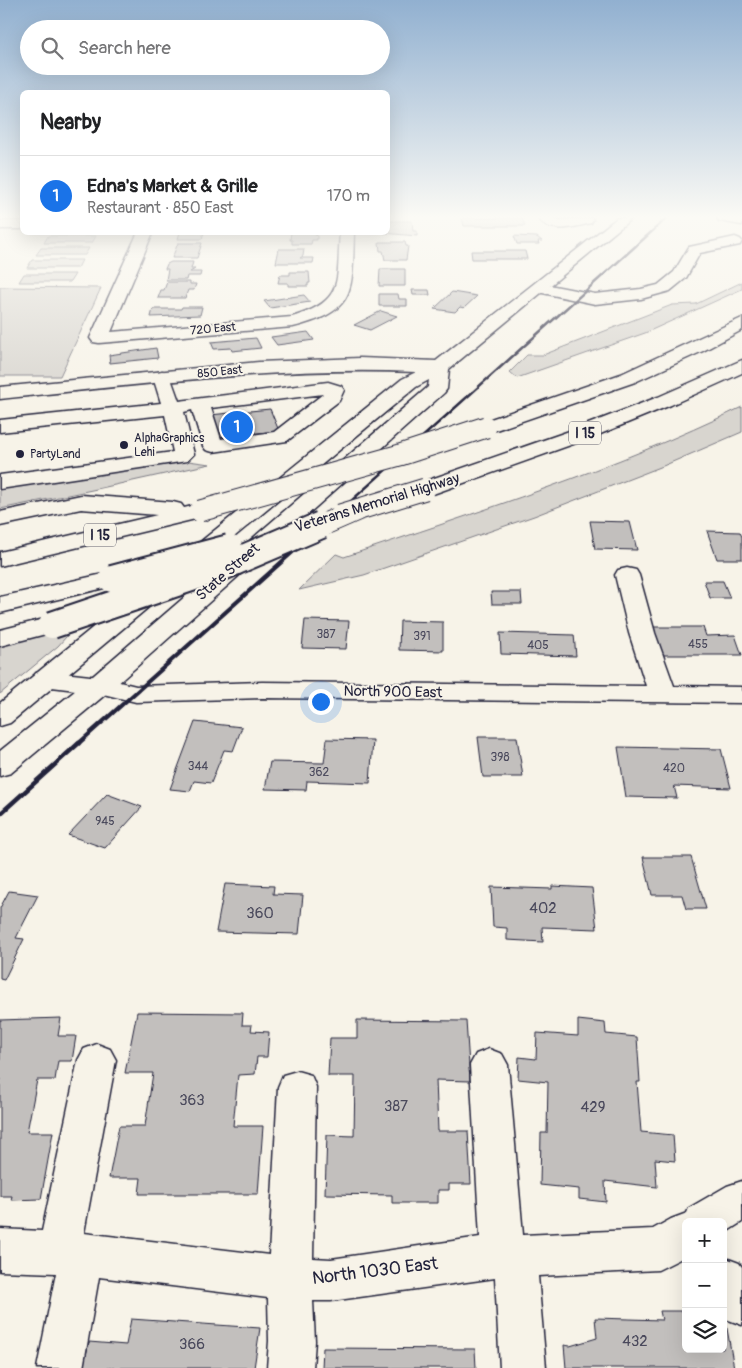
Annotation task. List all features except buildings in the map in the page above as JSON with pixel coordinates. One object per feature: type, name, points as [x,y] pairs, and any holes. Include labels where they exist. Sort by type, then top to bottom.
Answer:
[{"type":"main road","name":"720 East","points":[[124,282],[99,338],[293,322],[318,316],[324,312],[343,294],[344,282]]},
{"type":"main road","name":"State Street","points":[[0,717],[408,383],[440,367],[547,282]]},
{"type":"main road","points":[[539,288],[595,299],[641,294],[664,288],[672,282]]},
{"type":"main road","name":"I 15","points":[[0,558],[200,511],[400,455],[628,378],[697,347],[742,323]]},
{"type":"main road","name":"850 East","points":[[0,393],[259,368],[360,364],[440,367]]},
{"type":"main road","name":"Veterans Memorial Highway","points":[[0,605],[112,579],[425,489],[531,454],[606,425],[742,366]]},
{"type":"main road","name":"State Street","points":[[0,766],[98,685],[437,389],[440,367]]},
{"type":"main road","points":[[259,368],[273,394],[298,424]]},
{"type":"main road","points":[[0,482],[180,457],[184,454],[177,420],[162,377]]},
{"type":"main road","points":[[0,426],[172,408],[200,403],[328,388],[334,390],[332,397],[280,437],[212,446],[200,403]]},
{"type":"main road","points":[[0,519],[81,502],[200,511]]},
{"type":"main road","points":[[0,638],[52,625],[218,569],[357,510]]},
{"type":"main road","points":[[627,575],[642,633],[663,694]]},
{"type":"main road","name":"North 900 East","points":[[46,679],[98,685],[136,694],[262,690],[742,695]]},
{"type":"main road","points":[[60,1368],[70,1253],[97,1060]]},
{"type":"main road","points":[[489,1065],[523,1368]]},
{"type":"main road","points":[[290,1368],[292,1341],[290,1279],[297,1087]]},
{"type":"main road","points":[[711,1218],[742,1200]]},
{"type":"main road","name":"North 1030 East","points":[[0,1250],[70,1253],[290,1279],[331,1280],[482,1258],[658,1249],[682,1235]]},
{"type":"main road","points":[[727,1283],[742,1303]]},
{"type":"shaded area","points":[[742,282],[742,289],[645,333],[517,378],[510,372],[527,355],[543,355],[672,305],[696,304]]},
{"type":"shaded area","points":[[0,287],[101,288],[60,376],[0,376]]},
{"type":"shaded area","points":[[742,407],[742,432],[663,466],[534,516],[364,575],[299,590],[336,554],[344,557],[595,470]]},
{"type":"shaded area","points":[[181,460],[210,464],[0,509],[0,489],[77,478],[97,471]]},
{"type":"shaded area","points":[[74,628],[58,646],[0,694],[0,644]]},
{"type":"railway","points":[[322,527],[596,282]]},
{"type":"railway","points":[[78,744],[323,525]]},
{"type":"railway","points":[[0,814],[79,743]]},
{"type":"place","name":"Edna's Market & Grille","points":[[237,427]]},
{"type":"place","name":"AlphaGraphics Lehi","points":[[124,445]]},
{"type":"place","name":"PartyLand","points":[[20,454]]}]
